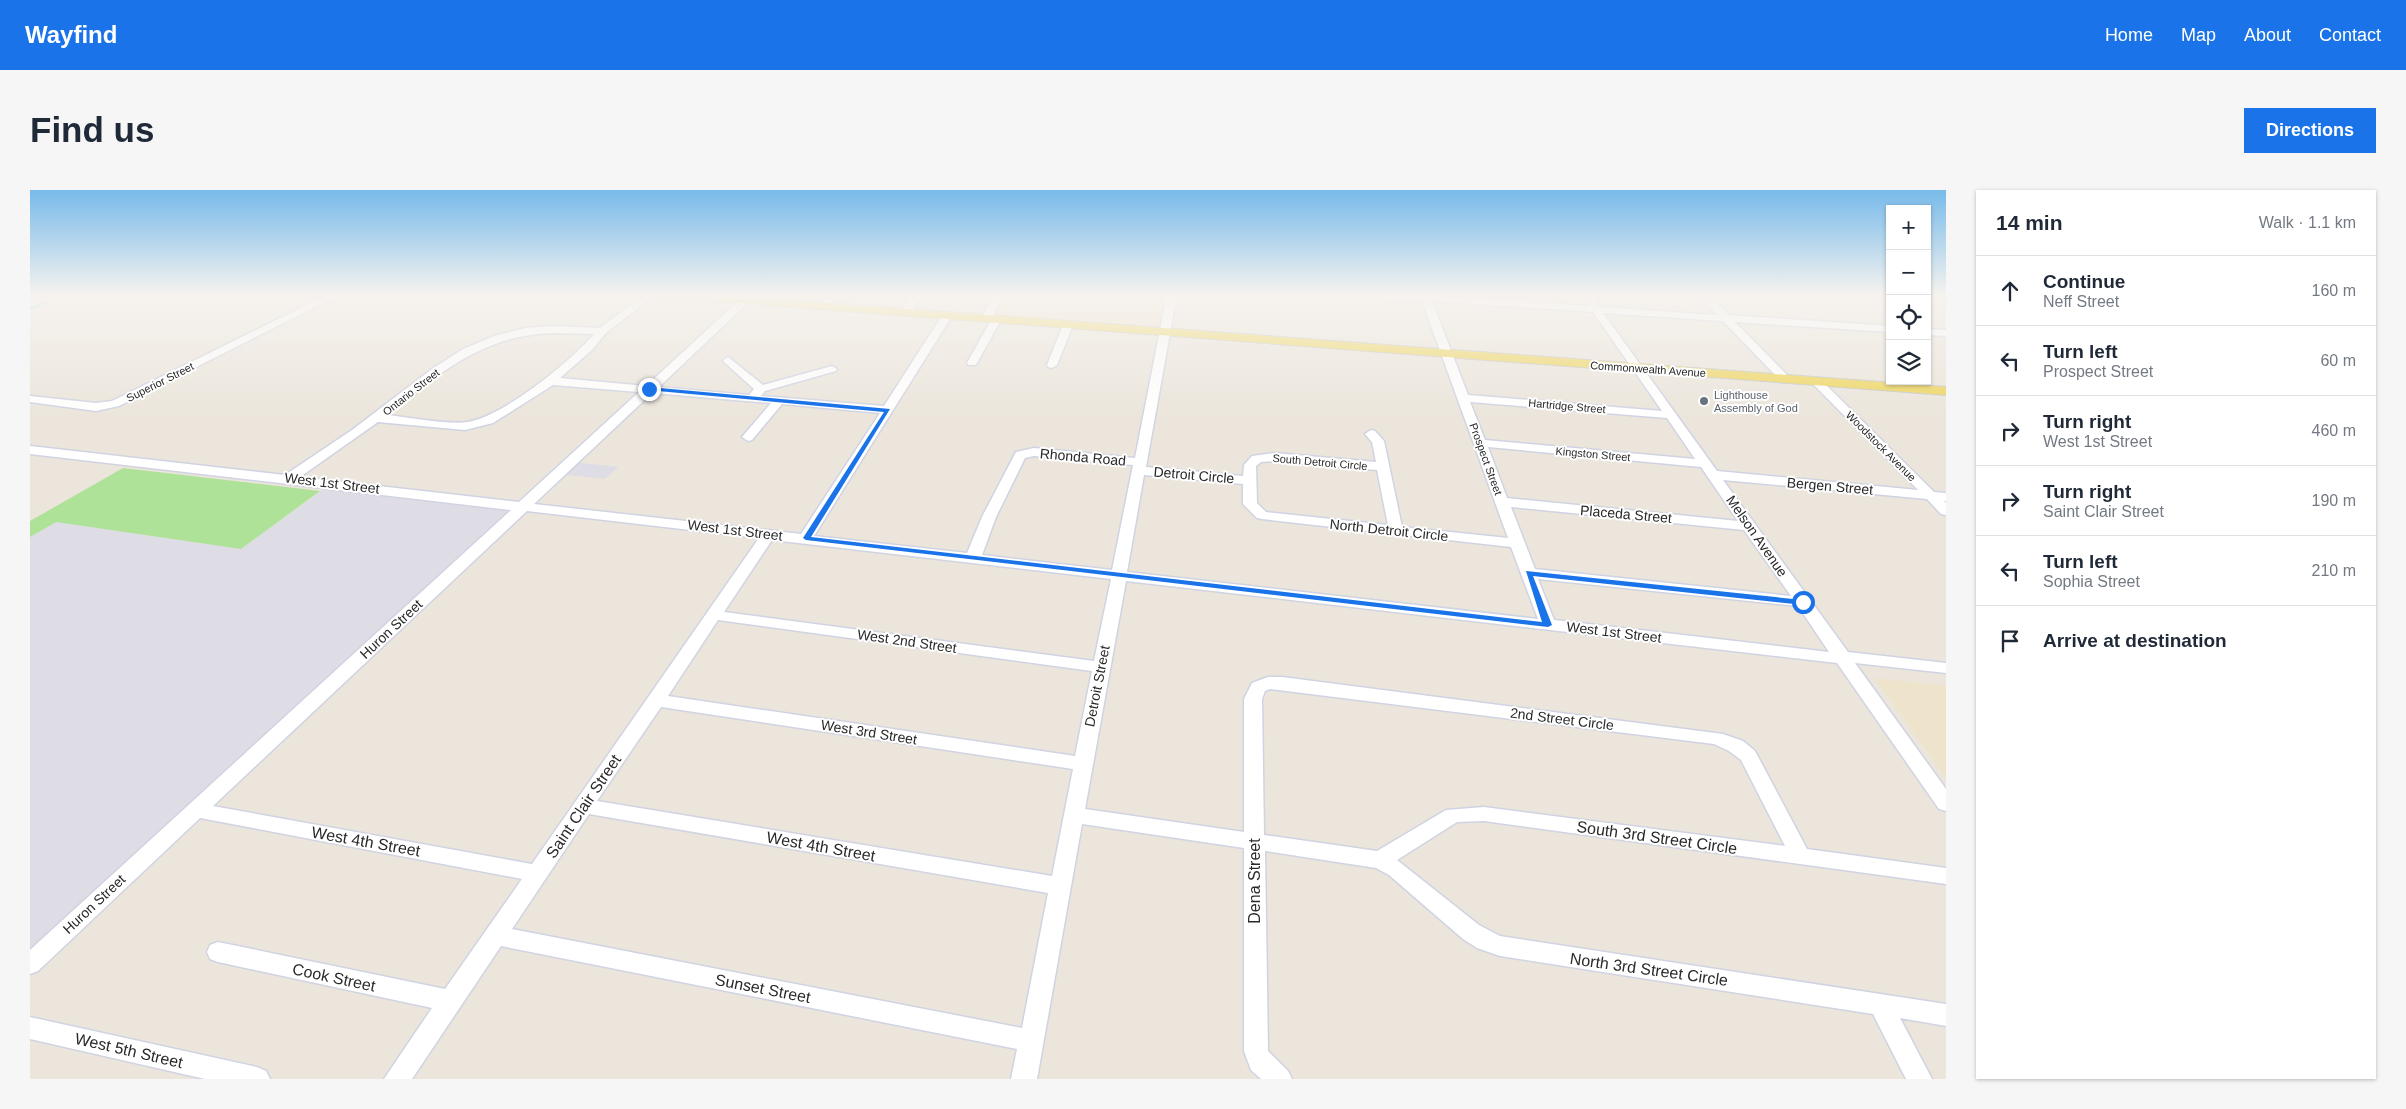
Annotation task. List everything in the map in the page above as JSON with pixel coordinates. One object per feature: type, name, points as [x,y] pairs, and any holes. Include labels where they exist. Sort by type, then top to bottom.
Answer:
[{"type":"main road","name":"Commonwealth Avenue","points":[[1209,335],[1946,391]]},
{"type":"street","name":"Superior Street","points":[[30,400],[96,406],[115,404],[253,335]]},
{"type":"street","name":"Ontario Street","points":[[290,478],[376,418],[442,368],[488,341],[505,335]]},
{"type":"street","points":[[376,418],[480,429],[551,381],[598,335]]},
{"type":"street","name":"Huron Street","points":[[30,964],[707,335]]},
{"type":"street","points":[[806,538],[936,335]]},
{"type":"street","points":[[972,363],[984,335]]},
{"type":"street","points":[[1052,364],[1064,335]]},
{"type":"street","name":"Detroit Street","points":[[1024,1079],[1163,335]]},
{"type":"street","name":"Prospect Street","points":[[1440,335],[1548,625]]},
{"type":"street","name":"Melson Avenue","points":[[1614,335],[1946,804]]},
{"type":"street","points":[[1743,335],[1785,379]]},
{"type":"street","points":[[728,360],[757,393]]},
{"type":"street","points":[[757,393],[832,369]]},
{"type":"street","points":[[551,381],[649,389],[757,393],[780,400],[888,410]]},
{"type":"street","name":"Woodstock Avenue","points":[[1816,381],[1946,511]]},
{"type":"street","name":"Hartridge Street","points":[[1464,398],[1671,415]]},
{"type":"street","points":[[748,437],[780,400]]},
{"type":"street","points":[[1372,434],[1378,441],[1396,530]]},
{"type":"street","name":"Kingston Street","points":[[1480,443],[1710,470]]},
{"type":"street","name":"West 1st Street","points":[[30,450],[290,478],[1548,625],[1946,668]]},
{"type":"street","name":"Rhonda Road","points":[[973,558],[987,523],[1020,455],[1034,452],[1139,466]]},
{"type":"street","name":"South Detroit Circle","points":[[1250,480],[1250,465],[1257,459],[1274,457],[1383,467]]},
{"type":"street","name":"Detroit Circle","points":[[1139,466],[1250,480]]},
{"type":"street","name":"Bergen Street","points":[[1710,470],[1946,497]]},
{"type":"street","name":"North Detroit Circle","points":[[1250,480],[1250,504],[1262,515],[1517,543]]},
{"type":"street","name":"Placeda Street","points":[[1502,502],[1750,526]]},
{"type":"street","name":"Saint Clair Street","points":[[397,1079],[768,534]]},
{"type":"street","points":[[1528,573],[1803,602]]},
{"type":"street","name":"West 2nd Street","points":[[713,614],[1100,667]]},
{"type":"street","name":"2nd Street Circle","points":[[1258,687],[1268,683],[1282,683],[1717,738],[1736,746],[1748,756],[1801,857]]},
{"type":"street","name":"Dena Street","points":[[1258,687],[1253,699],[1256,1051],[1260,1062],[1274,1075]]},
{"type":"street","name":"West 3rd Street","points":[[655,700],[1082,764]]},
{"type":"street","name":"West 4th Street","points":[[583,806],[1060,886]]},
{"type":"street","name":"West 4th Street","points":[[195,810],[538,872]]},
{"type":"street","name":"South 3rd Street Circle","points":[[1380,860],[1453,815],[1484,814],[1946,876]]},
{"type":"street","points":[[1072,815],[1380,860]]},
{"type":"street","name":"North 3rd Street Circle","points":[[1380,860],[1396,870],[1471,932],[1485,941],[1500,946],[1946,1016]]},
{"type":"street","name":"Sunset Street","points":[[495,935],[1031,1041]]},
{"type":"street","name":"Cook Street","points":[[218,952],[450,1002]]},
{"type":"street","points":[[1880,1005],[1919,1079]]},
{"type":"street","name":"West 5th Street","points":[[30,1028],[257,1079]]},
{"type":"shaded area","points":[[574,462],[618,467],[605,479],[561,474]]},
{"type":"shaded area","points":[[328,486],[516,508],[30,956],[30,537],[56,522],[241,549]]},
{"type":"shaded area","points":[[1875,678],[1946,686],[1946,778],[1879,684]]},
{"type":"green space","points":[[123,468],[320,491],[241,549],[56,522],[30,537],[30,521]]},
{"type":"place","name":"Lighthouse Assembly of God","points":[[1704,401]]},
{"type":"route","points":[[649,389],[888,410],[806,538],[1548,625],[1528,573],[1803,602]]}]
